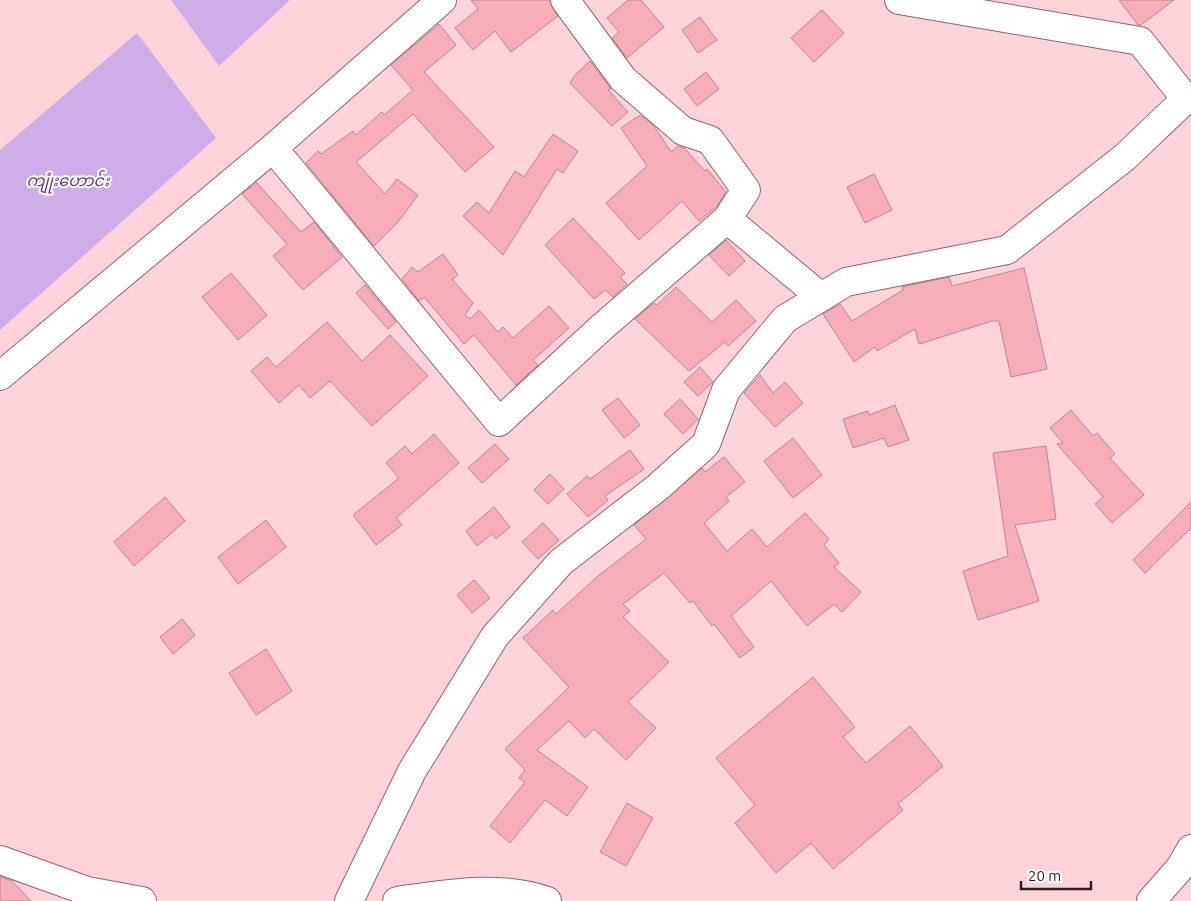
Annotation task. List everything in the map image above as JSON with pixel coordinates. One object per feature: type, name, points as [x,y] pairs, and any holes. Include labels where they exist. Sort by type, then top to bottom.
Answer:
[{"type":"street","points":[[0,376],[273,148],[442,0]]},
{"type":"street","points":[[273,148],[500,422],[601,328],[727,219],[746,190],[710,140],[683,131],[623,78],[565,0]]},
{"type":"street","points":[[349,901],[412,771],[495,636],[561,562],[658,487],[706,444],[726,390],[785,318],[846,282],[1007,250],[1125,157],[1186,99],[1140,41],[899,0]]},
{"type":"street","points":[[727,219],[821,297]]},
{"type":"street","points":[[1151,901],[1180,868],[1191,848]]},
{"type":"street","points":[[0,860],[87,891],[142,901]]},
{"type":"street","points":[[397,901],[468,890],[535,896],[548,901]]},
{"type":"water","points":[[171,0],[290,0],[219,66]]},
{"type":"water","name":"ကျုံးဟောင်း","points":[[137,33],[216,138],[0,330],[0,150]]},
{"type":"building","points":[[471,0],[550,0],[558,16],[511,52],[495,31],[473,50],[455,28],[478,9]]},
{"type":"building","points":[[628,0],[641,0],[664,27],[627,58],[612,38],[619,32],[607,18]]},
{"type":"building","points":[[1119,0],[1174,0],[1141,25],[1138,25]]},
{"type":"building","points":[[822,10],[844,33],[814,62],[791,38]]},
{"type":"building","points":[[700,17],[717,40],[698,53],[682,30]]},
{"type":"building","points":[[439,24],[456,45],[424,72],[494,147],[465,172],[413,114],[356,162],[385,194],[397,179],[418,195],[399,221],[374,246],[306,163],[318,151],[321,154],[353,131],[356,135],[382,112],[384,115],[413,90],[391,65]]},
{"type":"building","points":[[590,61],[611,89],[608,90],[628,112],[612,126],[570,83],[576,74]]},
{"type":"building","points":[[706,72],[719,89],[697,106],[684,89]]},
{"type":"building","points":[[640,115],[654,126],[671,152],[678,146],[684,148],[705,171],[707,169],[726,192],[717,206],[699,221],[682,201],[639,240],[606,203],[647,166],[621,128]]},
{"type":"building","points":[[553,134],[578,151],[563,173],[557,169],[503,255],[463,216],[477,202],[489,213],[515,171],[524,177]]},
{"type":"building","points":[[874,174],[892,210],[865,223],[847,187]]},
{"type":"building","points":[[256,182],[301,232],[314,222],[342,257],[303,290],[273,256],[287,244],[242,194]]},
{"type":"building","points":[[573,218],[625,273],[620,277],[627,284],[613,297],[605,290],[594,299],[545,245]]},
{"type":"building","points":[[726,240],[745,261],[729,276],[709,255]]},
{"type":"building","points":[[443,254],[458,275],[452,279],[473,303],[465,315],[470,319],[479,310],[498,332],[503,327],[513,338],[549,306],[569,328],[533,360],[538,365],[516,385],[474,335],[464,344],[424,297],[419,301],[402,279],[412,267],[418,272]]},
{"type":"building","points":[[1024,268],[1047,369],[1011,377],[999,321],[992,321],[919,344],[915,329],[877,351],[875,347],[854,362],[823,314],[840,304],[852,321],[903,290],[902,287],[949,277],[952,286]]},
{"type":"building","points":[[231,273],[267,315],[238,340],[202,297]]},
{"type":"building","points":[[365,285],[396,322],[388,329],[356,293]]},
{"type":"building","points":[[676,287],[712,322],[736,300],[756,321],[728,346],[725,342],[689,371],[635,319],[654,303],[657,305]]},
{"type":"building","points":[[327,322],[362,361],[390,335],[428,376],[372,426],[330,381],[310,398],[299,385],[279,403],[251,371],[267,357],[276,367]]},
{"type":"building","points":[[700,367],[713,382],[698,396],[684,382]]},
{"type":"building","points":[[760,375],[773,393],[785,382],[803,403],[775,427],[744,393]]},
{"type":"building","points":[[618,398],[640,425],[624,438],[602,410]]},
{"type":"building","points":[[680,399],[698,419],[683,434],[664,414]]},
{"type":"building","points":[[895,405],[909,440],[888,447],[884,438],[853,448],[843,419],[868,411],[869,415]]},
{"type":"building","points":[[1071,410],[1093,436],[1097,433],[1115,454],[1110,458],[1144,495],[1112,523],[1095,504],[1103,497],[1057,444],[1063,443],[1050,428]]},
{"type":"building","points":[[434,434],[459,463],[396,518],[402,525],[376,545],[353,515],[399,478],[386,463],[405,446],[412,454]]},
{"type":"building","points":[[793,438],[822,475],[793,498],[764,461]]},
{"type":"building","points":[[495,444],[509,459],[482,483],[468,468]]},
{"type":"building","points":[[1046,446],[1056,519],[1015,525],[1039,601],[978,620],[963,571],[1008,556],[993,453]]},
{"type":"building","points":[[630,450],[644,469],[605,496],[608,500],[588,517],[567,494],[587,476],[590,479]]},
{"type":"building","points":[[724,457],[745,482],[726,497],[729,501],[704,523],[727,551],[752,529],[767,547],[805,513],[829,539],[824,545],[839,563],[834,567],[861,592],[842,612],[834,604],[807,626],[771,581],[731,616],[754,647],[740,658],[714,624],[712,626],[693,601],[690,603],[664,573],[623,604],[630,611],[623,617],[669,662],[628,702],[656,728],[626,760],[594,729],[585,738],[569,721],[537,750],[588,787],[567,816],[545,800],[510,843],[490,826],[525,782],[519,778],[525,770],[505,749],[569,687],[523,638],[553,610],[556,614],[598,576],[646,539],[634,525],[702,468],[705,472]]},
{"type":"building","points":[[550,474],[564,489],[548,504],[534,490]]},
{"type":"building","points":[[165,497],[185,521],[134,566],[114,542]]},
{"type":"building","points":[[1191,502],[1191,528],[1145,573],[1133,560]]},
{"type":"building","points":[[494,507],[510,527],[496,539],[492,534],[477,546],[466,531]]},
{"type":"building","points":[[266,520],[286,547],[238,584],[218,557]]},
{"type":"building","points":[[543,523],[559,540],[538,559],[522,542]]},
{"type":"building","points":[[474,580],[490,598],[472,613],[457,595]]},
{"type":"building","points":[[182,619],[195,635],[173,654],[160,637]]},
{"type":"building","points":[[266,649],[292,691],[256,715],[229,673]]},
{"type":"building","points":[[813,677],[855,727],[843,737],[866,763],[910,726],[943,766],[898,804],[903,810],[833,869],[811,843],[776,873],[735,823],[755,805],[716,758]]},
{"type":"building","points":[[627,803],[653,818],[626,866],[600,852]]},
{"type":"building","points":[[0,877],[12,881],[31,901],[0,901]]}]
